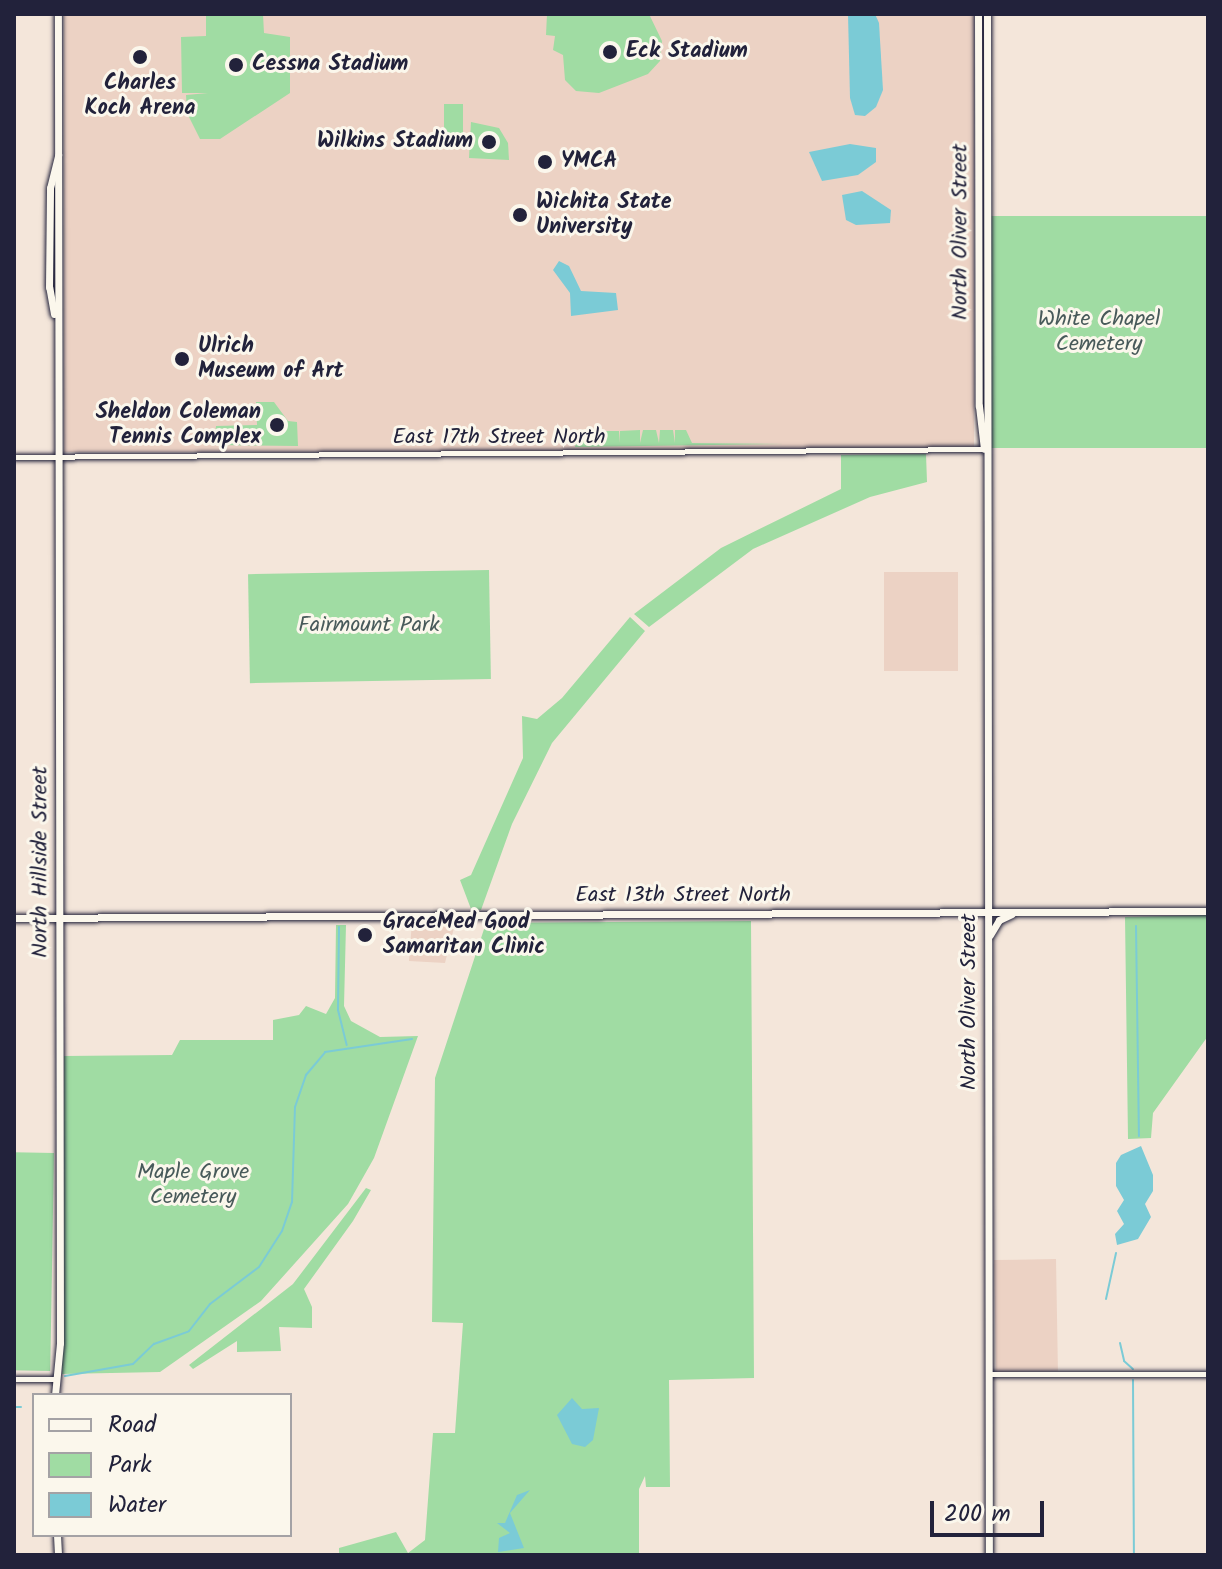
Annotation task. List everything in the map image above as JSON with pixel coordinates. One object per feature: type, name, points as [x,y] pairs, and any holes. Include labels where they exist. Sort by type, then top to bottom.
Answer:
[{"type":"main road","name":"North Oliver Street","points":[[978,14],[979,406],[984,449]]},
{"type":"main road","name":"North Oliver Street","points":[[987,14],[984,449],[989,1555]]},
{"type":"main road","name":"North Hillside Street","points":[[55,1393],[60,1343],[58,15]]},
{"type":"main road","name":"East 13th Street North","points":[[14,918],[1208,911]]},
{"type":"main road","points":[[988,940],[999,920],[1018,912]]},
{"type":"street","name":"East 17th Street North","points":[[14,457],[984,449]]},
{"type":"street","points":[[990,1374],[1208,1374]]},
{"type":"street","points":[[14,1379],[55,1379]]},
{"type":"shaded area","name":"Wichita State University","points":[[64,14],[974,14],[974,452],[64,452]]},
{"type":"shaded area","points":[[884,572],[958,572],[958,671],[884,671]]},
{"type":"shaded area","points":[[456,920],[445,963],[409,961],[412,921]]},
{"type":"shaded area","points":[[1056,1259],[1058,1371],[996,1372],[994,1260]]},
{"type":"green space","name":"Cessna Stadium","points":[[206,14],[263,14],[264,33],[290,37],[290,93],[220,139],[200,139],[187,113],[186,95],[208,93],[182,93],[181,37],[206,36]]},
{"type":"green space","name":"Eck Stadium","points":[[547,14],[649,14],[662,41],[660,61],[648,74],[599,93],[576,91],[565,80],[563,55],[553,50],[555,36],[546,35]]},
{"type":"green space","points":[[444,104],[463,104],[463,146],[444,146]]},
{"type":"green space","name":"Wilkins Stadium","points":[[471,122],[499,128],[508,143],[509,160],[469,158]]},
{"type":"green space","name":"White Chapel Cemetery","points":[[989,216],[1208,216],[1208,448],[989,448]]},
{"type":"green space","name":"Sheldon Coleman Tennis Complex","points":[[256,402],[274,402],[288,421],[297,422],[298,446],[214,445],[216,426],[257,425]]},
{"type":"green space","points":[[640,430],[640,443],[643,430],[656,430],[659,443],[660,430],[673,430],[675,443],[675,430],[686,430],[692,443],[784,444],[575,447],[579,431],[585,431],[586,444],[587,431],[619,431],[619,443],[620,431]]},
{"type":"green space","points":[[926,454],[927,482],[870,497],[753,549],[649,627],[634,614],[721,548],[841,489],[841,455]]},
{"type":"green space","name":"Fairmount Park","points":[[489,570],[491,679],[250,683],[248,574]]},
{"type":"green space","points":[[630,617],[645,631],[552,743],[512,824],[481,910],[471,909],[460,880],[471,875],[523,758],[522,716],[537,719],[562,698]]},
{"type":"green space","points":[[1208,915],[1208,1036],[1153,1113],[1151,1138],[1128,1139],[1125,917]]},
{"type":"green space","points":[[751,921],[754,1378],[669,1380],[670,1487],[646,1487],[645,1476],[639,1489],[639,1555],[339,1555],[339,1548],[396,1532],[408,1553],[425,1540],[433,1433],[455,1433],[463,1323],[432,1322],[435,1078],[486,923]]},
{"type":"green space","name":"Maple Grove Cemetery","points":[[336,925],[346,925],[344,1006],[351,1021],[380,1037],[418,1036],[374,1158],[348,1204],[261,1301],[160,1372],[62,1374],[64,1056],[172,1055],[180,1040],[273,1040],[273,1020],[299,1015],[306,1006],[326,1014],[335,998]]},
{"type":"green space","points":[[14,1152],[54,1153],[50,1371],[14,1370]]},
{"type":"green space","points":[[366,1188],[371,1190],[353,1221],[304,1289],[312,1307],[312,1328],[279,1327],[281,1351],[237,1352],[237,1341],[193,1369],[189,1365],[293,1284]]},
{"type":"water","points":[[848,14],[875,14],[879,23],[883,90],[876,107],[865,116],[855,115],[850,98]]},
{"type":"water","points":[[850,144],[876,148],[876,162],[858,175],[822,181],[809,152]]},
{"type":"water","points":[[862,191],[891,210],[890,223],[856,225],[846,220],[842,195]]},
{"type":"water","points":[[559,261],[569,266],[581,291],[616,293],[618,310],[571,316],[570,293],[553,270]]},
{"type":"water","points":[[1141,1146],[1153,1175],[1153,1191],[1145,1204],[1151,1217],[1138,1239],[1117,1245],[1115,1234],[1124,1224],[1117,1211],[1124,1200],[1116,1186],[1116,1163],[1121,1155]]},
{"type":"water","points":[[572,1398],[582,1409],[599,1408],[593,1440],[585,1447],[572,1444],[557,1415]]},
{"type":"water","points":[[530,1490],[510,1513],[524,1548],[498,1552],[499,1538],[510,1533],[497,1523],[505,1523],[517,1495]]},
{"type":"waterway","points":[[1136,926],[1139,1136]]},
{"type":"waterway","points":[[339,927],[338,1010],[347,1045]]},
{"type":"waterway","points":[[65,1376],[133,1364],[154,1344],[189,1331],[210,1304],[259,1267],[282,1231],[292,1202],[295,1107],[306,1075],[325,1052],[412,1039]]},
{"type":"waterway","points":[[1106,1299],[1116,1253]]},
{"type":"waterway","points":[[1120,1343],[1124,1361],[1133,1369]]},
{"type":"waterway","points":[[1133,1380],[1134,1555]]},
{"type":"waterway","points":[[14,1407],[21,1407]]},
{"type":"place","name":"Eck Stadium","points":[[610,52]]},
{"type":"place","name":"Charles Koch Arena","points":[[140,57]]},
{"type":"place","name":"Cessna Stadium","points":[[236,65]]},
{"type":"place","name":"Wilkins Stadium","points":[[489,142]]},
{"type":"place","name":"YMCA","points":[[545,162]]},
{"type":"place","name":"Wichita State University","points":[[520,215]]},
{"type":"place","name":"Ulrich Museum of Art","points":[[182,359]]},
{"type":"place","name":"Sheldon Coleman Tennis Complex","points":[[277,425]]},
{"type":"place","name":"GraceMed Good Samaritan Clinic","points":[[365,935]]}]
